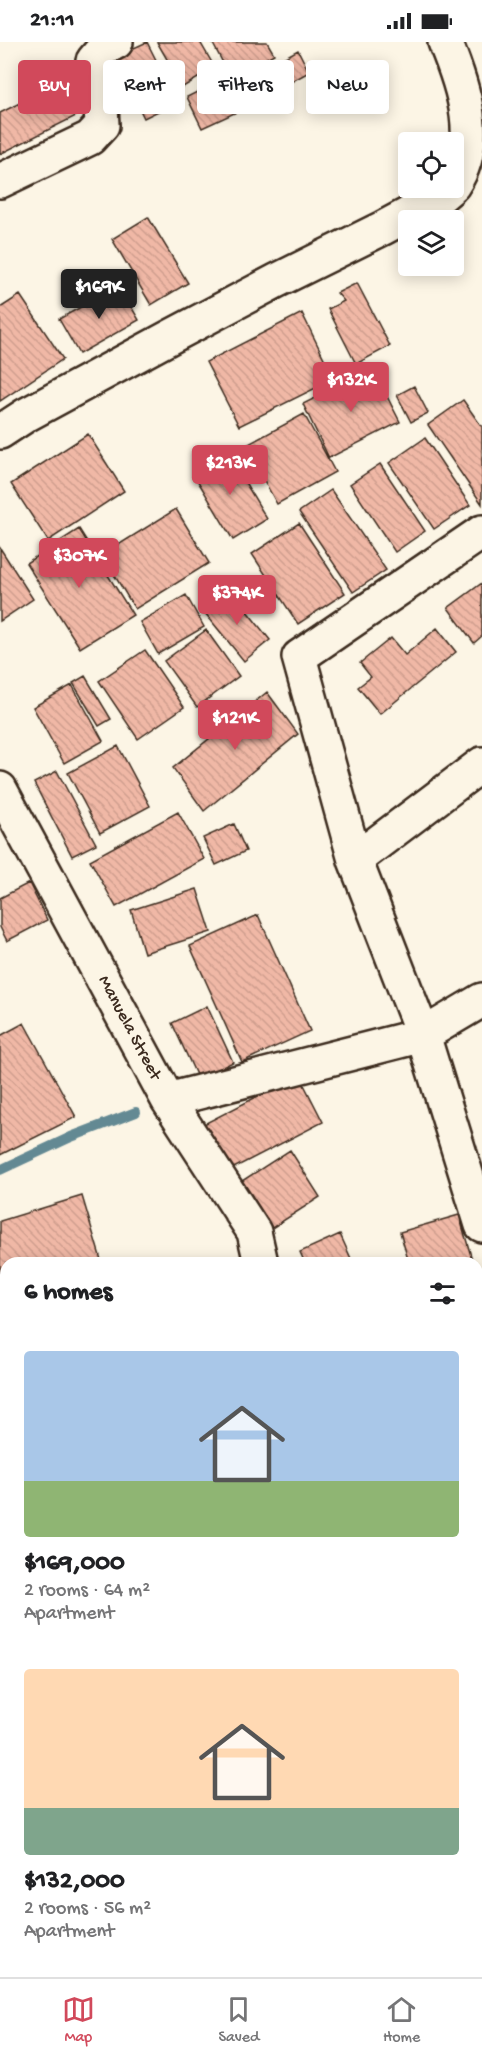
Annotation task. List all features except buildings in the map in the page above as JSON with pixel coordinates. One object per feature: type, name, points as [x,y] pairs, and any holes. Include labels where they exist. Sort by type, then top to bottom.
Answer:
[{"type":"street","points":[[0,181],[90,138],[102,125],[101,107],[91,79],[93,61],[103,49],[116,42]]},
{"type":"street","points":[[445,42],[468,103],[471,128],[470,159],[464,171]]},
{"type":"street","points":[[0,432],[60,396],[172,336],[438,198]]},
{"type":"street","points":[[482,532],[299,657],[355,860],[423,1035],[482,1225]]},
{"type":"street","points":[[355,860],[482,764]]},
{"type":"street","name":"Manuela Street","points":[[0,789],[168,1100],[254,1232],[260,1257]]},
{"type":"street","points":[[168,1100],[423,1035],[482,1000]]},
{"type":"waterway","points":[[0,1170],[71,1137],[136,1112]]}]
